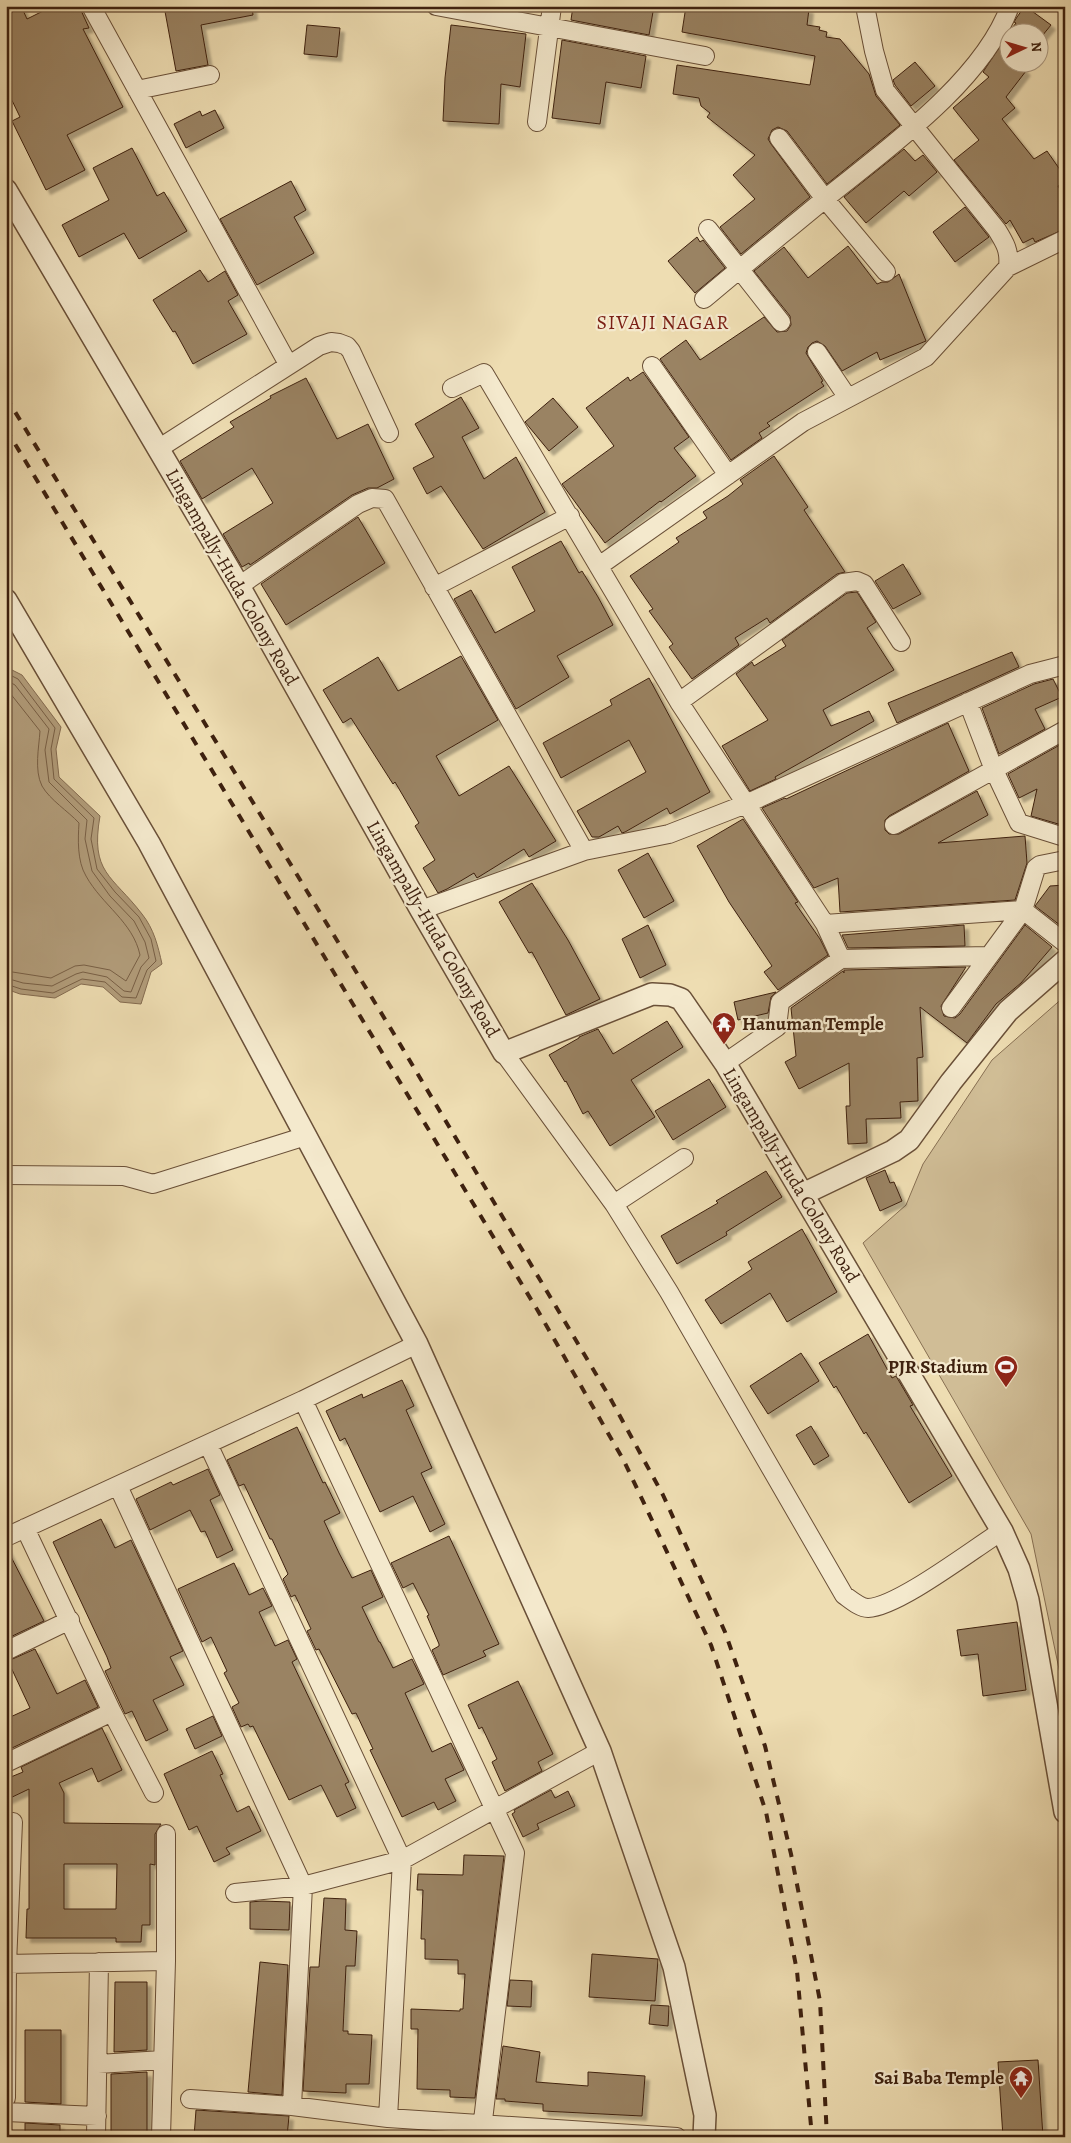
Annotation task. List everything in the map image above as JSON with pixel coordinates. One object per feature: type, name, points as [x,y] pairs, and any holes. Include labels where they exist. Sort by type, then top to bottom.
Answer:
[{"type":"street","points":[[91,6],[288,364]]},
{"type":"street","points":[[436,6],[705,56]]},
{"type":"street","points":[[537,122],[552,6]]},
{"type":"street","points":[[865,6],[874,51],[885,90],[1002,238],[1009,256],[1008,267]]},
{"type":"street","points":[[704,300],[914,127],[958,83],[990,45],[1010,6]]},
{"type":"street","points":[[137,90],[210,75]]},
{"type":"street","points":[[779,138],[825,199],[886,272]]},
{"type":"street","name":"Lingampally-Huda Colony Road","points":[[6,190],[238,586],[504,1053],[652,994],[670,995],[681,999],[725,1063],[1002,1531],[1019,1569],[1028,1600],[1065,1812]]},
{"type":"street","points":[[708,230],[781,322]]},
{"type":"street","points":[[599,566],[803,422],[926,357],[1008,267],[1065,239]]},
{"type":"street","points":[[158,449],[288,364],[319,346],[331,342],[346,346],[351,351],[389,433]]},
{"type":"street","points":[[817,352],[848,398]]},
{"type":"street","points":[[652,366],[728,475]]},
{"type":"street","points":[[452,388],[484,372],[679,702],[825,924],[841,959]]},
{"type":"street","points":[[238,586],[358,504],[372,498],[385,499],[584,851]]},
{"type":"street","points":[[434,586],[570,516]]},
{"type":"street","points":[[679,702],[843,583],[850,580],[864,584],[901,642]]},
{"type":"street","points":[[6,600],[149,843],[417,1344],[600,1751],[674,1967],[705,2115],[704,2137]]},
{"type":"street","points":[[421,910],[584,851],[669,834],[746,804],[1030,674],[1065,666]]},
{"type":"street","points":[[968,702],[994,770],[1019,823],[1064,836]]},
{"type":"street","points":[[894,825],[1065,730]]},
{"type":"street","points":[[951,1008],[1024,910],[1036,868],[1040,865],[1065,860]]},
{"type":"street","points":[[825,924],[1024,910],[1065,943]]},
{"type":"street","points":[[725,1063],[778,1027],[780,1002],[841,959],[988,956]]},
{"type":"street","points":[[803,1194],[893,1151],[909,1140],[951,1082],[1008,1010],[1065,961]]},
{"type":"street","points":[[504,1053],[614,1204],[669,1292],[844,1596],[865,1608],[880,1607],[903,1596],[1002,1531]]},
{"type":"street","points":[[6,1175],[124,1176],[153,1184],[306,1136]]},
{"type":"street","points":[[614,1204],[684,1158]]},
{"type":"street","points":[[6,1537],[303,1400],[417,1344]]},
{"type":"street","points":[[303,1400],[515,1853],[482,2131]]},
{"type":"street","points":[[208,1444],[402,1860],[388,2118]]},
{"type":"street","points":[[118,1486],[303,1886],[292,2106]]},
{"type":"street","points":[[26,1528],[112,1712],[154,1793]]},
{"type":"street","points":[[6,1651],[70,1620]]},
{"type":"street","points":[[6,1763],[112,1712]]},
{"type":"street","points":[[235,1892],[303,1886],[402,1860],[493,1808],[600,1751]]},
{"type":"street","points":[[6,2098],[7,1964],[13,1822]]},
{"type":"street","points":[[161,2137],[166,1962],[166,1834]]},
{"type":"street","points":[[96,2137],[99,1962]]},
{"type":"street","points":[[7,1964],[166,1962]]},
{"type":"street","points":[[98,2064],[163,2060]]},
{"type":"street","points":[[190,2099],[292,2106],[482,2131],[677,2137]]},
{"type":"street","points":[[6,2112],[97,2116]]},
{"type":"shaded area","name":"PJR Stadium","points":[[1065,996],[1065,1698],[1031,1534],[863,1243],[906,1205],[923,1164],[992,1060]]},
{"type":"water","points":[[6,667],[22,675],[61,727],[56,749],[59,777],[100,816],[98,850],[101,862],[106,872],[142,914],[153,932],[162,964],[151,972],[141,1004],[120,1002],[103,987],[81,984],[55,998],[20,994],[6,989]]},
{"type":"building","points":[[6,6],[21,6],[27,19],[53,6],[79,6],[89,28],[83,29],[123,107],[67,135],[85,170],[46,190],[12,121],[20,117],[6,88]]},
{"type":"building","points":[[164,6],[252,6],[253,15],[201,25],[208,65],[176,71]]},
{"type":"building","points":[[573,6],[654,6],[649,35],[571,20]]},
{"type":"building","points":[[686,6],[793,6],[809,9],[807,25],[820,27],[819,30],[827,32],[826,37],[840,39],[869,74],[876,96],[900,125],[827,184],[787,131],[778,127],[772,130],[768,139],[810,197],[741,254],[720,227],[755,199],[733,175],[755,155],[707,117],[710,113],[701,106],[699,98],[673,94],[677,65],[810,85],[815,56],[682,32]]},
{"type":"building","points":[[1025,6],[1047,22],[1014,22]]},
{"type":"building","points":[[307,25],[340,28],[337,57],[304,54]]},
{"type":"building","points":[[451,25],[526,34],[520,87],[501,84],[499,124],[443,121],[445,78]]},
{"type":"building","points":[[562,40],[646,56],[641,88],[606,82],[600,124],[552,118]]},
{"type":"building","points":[[998,49],[998,72],[1025,72],[1006,97],[1015,108],[1002,119],[1034,159],[1047,151],[1065,177],[1065,182],[1058,186],[1065,198],[1065,229],[1035,242],[1033,238],[1023,243],[1010,220],[1006,224],[954,160],[979,140],[953,108],[989,77],[983,72]]},
{"type":"building","points":[[915,62],[935,86],[911,106],[893,80]]},
{"type":"building","points":[[215,110],[224,128],[186,148],[174,124],[200,111],[202,116]]},
{"type":"building","points":[[132,148],[157,196],[164,192],[187,231],[139,259],[124,233],[79,257],[62,225],[109,200],[93,168]]},
{"type":"building","points":[[904,149],[915,161],[923,155],[937,172],[909,196],[904,191],[866,223],[844,197]]},
{"type":"building","points":[[291,181],[306,210],[294,217],[314,253],[257,285],[220,219]]},
{"type":"building","points":[[965,207],[989,237],[955,262],[933,232]]},
{"type":"building","points":[[697,237],[700,242],[703,240],[725,268],[695,293],[668,261]]},
{"type":"building","points":[[848,246],[877,284],[888,282],[899,274],[926,341],[880,360],[877,352],[842,371],[825,346],[817,341],[812,343],[806,353],[823,381],[821,382],[824,386],[767,423],[770,426],[759,433],[762,438],[731,460],[660,359],[686,340],[700,360],[764,317],[777,332],[787,331],[791,325],[790,316],[754,271],[784,247],[808,278]]},
{"type":"building","points":[[200,270],[208,282],[225,271],[238,295],[228,301],[247,334],[193,364],[175,331],[173,332],[153,300]]},
{"type":"building","points":[[643,372],[689,437],[674,448],[696,476],[605,543],[562,484],[614,446],[586,408],[628,377],[630,381]]},
{"type":"building","points":[[306,378],[337,439],[368,424],[394,479],[377,488],[368,488],[352,495],[250,565],[249,563],[242,567],[223,534],[273,503],[252,468],[202,499],[180,461],[234,427],[230,422],[271,398],[270,396]]},
{"type":"building","points":[[461,397],[479,428],[462,437],[484,479],[516,457],[545,512],[483,549],[441,486],[427,494],[413,468],[434,457],[415,424]]},
{"type":"building","points":[[553,398],[578,427],[549,451],[525,422]]},
{"type":"building","points":[[774,456],[808,507],[804,510],[845,572],[837,574],[770,623],[767,618],[735,638],[739,645],[692,679],[669,647],[673,644],[649,611],[653,609],[630,576],[679,542],[676,538],[707,518],[703,512],[728,496],[743,484],[740,480]]},
{"type":"building","points":[[358,517],[385,563],[286,625],[261,584]]},
{"type":"building","points":[[561,541],[579,573],[582,571],[613,625],[557,656],[569,677],[516,709],[454,599],[471,590],[495,633],[535,611],[512,567]]},
{"type":"building","points":[[903,564],[921,594],[893,609],[875,581]]},
{"type":"building","points":[[857,592],[876,622],[867,628],[894,670],[823,710],[831,726],[869,711],[874,721],[775,777],[776,779],[750,791],[722,746],[768,720],[736,674],[752,662],[754,666],[786,646],[782,640],[847,593]]},
{"type":"building","points":[[1012,652],[1019,667],[897,723],[888,703]]},
{"type":"building","points":[[461,656],[498,720],[436,756],[459,796],[509,766],[556,841],[529,857],[524,849],[477,878],[474,873],[438,893],[423,868],[435,860],[415,826],[419,823],[395,782],[393,784],[351,718],[343,723],[323,690],[378,657],[398,691]]},
{"type":"building","points":[[649,678],[710,792],[670,814],[667,808],[625,832],[622,833],[618,826],[599,837],[592,837],[577,811],[646,772],[629,740],[561,778],[543,743],[612,705],[610,700]]},
{"type":"building","points":[[1053,679],[1062,697],[1035,709],[1045,729],[999,754],[982,708],[1034,684]]},
{"type":"building","points":[[948,723],[969,771],[889,816],[885,820],[885,830],[889,834],[899,834],[977,791],[988,815],[938,843],[1025,836],[1027,863],[1015,900],[840,912],[838,878],[814,888],[762,808],[786,799]]},
{"type":"building","points":[[1065,742],[1065,826],[1031,816],[1037,789],[1019,798],[1008,774]]},
{"type":"building","points":[[743,819],[798,902],[795,903],[820,939],[828,955],[778,990],[764,972],[772,966],[729,902],[697,846]]},
{"type":"building","points":[[648,853],[674,901],[644,918],[618,870]]},
{"type":"building","points":[[532,883],[568,940],[600,999],[566,1015],[532,952],[529,953],[499,902]]},
{"type":"building","points":[[1065,885],[1065,929],[1035,906],[1050,886]]},
{"type":"building","points":[[648,925],[666,965],[640,978],[622,939]]},
{"type":"building","points":[[964,925],[965,946],[848,948],[842,935]]},
{"type":"building","points":[[1025,925],[1052,947],[1021,983],[996,1004],[967,1043],[920,1007],[923,1057],[917,1058],[918,1101],[900,1102],[901,1118],[866,1119],[867,1143],[848,1144],[846,1106],[850,1106],[849,1063],[799,1089],[785,1062],[796,1056],[791,1008],[843,971],[844,973],[844,970],[966,967],[941,1006],[944,1016],[955,1018],[960,1014]]},
{"type":"building","points":[[776,992],[771,997],[768,1013],[738,1020],[734,1002]]},
{"type":"building","points":[[667,1021],[683,1047],[631,1080],[655,1117],[610,1146],[588,1111],[583,1114],[566,1081],[549,1055],[579,1037],[598,1029],[613,1054]]},
{"type":"building","points":[[709,1079],[726,1107],[673,1140],[655,1111]]},
{"type":"building","points":[[885,1170],[890,1183],[894,1182],[902,1201],[880,1211],[866,1178]]},
{"type":"building","points":[[766,1171],[782,1197],[726,1232],[727,1235],[677,1264],[661,1236],[718,1203],[716,1201]]},
{"type":"building","points":[[802,1229],[837,1292],[787,1322],[770,1293],[721,1324],[705,1300],[752,1269],[748,1262]]},
{"type":"building","points":[[868,1334],[892,1378],[896,1376],[913,1405],[910,1406],[952,1476],[909,1503],[866,1432],[864,1434],[836,1386],[834,1388],[819,1363]]},
{"type":"building","points":[[801,1353],[819,1381],[768,1414],[750,1386]]},
{"type":"building","points":[[402,1380],[414,1406],[406,1410],[432,1468],[421,1473],[445,1524],[430,1532],[413,1496],[380,1512],[345,1438],[340,1441],[326,1411],[362,1394],[363,1398]]},
{"type":"building","points":[[811,1426],[829,1456],[814,1465],[796,1435]]},
{"type":"building","points":[[297,1427],[323,1483],[325,1482],[340,1513],[324,1521],[339,1553],[352,1578],[371,1570],[383,1597],[362,1607],[379,1642],[393,1668],[412,1659],[424,1684],[405,1693],[432,1752],[451,1743],[464,1770],[445,1779],[456,1801],[438,1810],[434,1802],[402,1817],[370,1750],[373,1749],[356,1713],[352,1714],[319,1649],[316,1650],[307,1631],[311,1629],[295,1595],[291,1597],[283,1579],[288,1574],[272,1539],[270,1539],[244,1484],[239,1486],[227,1460]]},
{"type":"building","points":[[208,1469],[220,1495],[210,1500],[233,1550],[217,1558],[205,1531],[201,1532],[190,1510],[150,1530],[136,1499],[171,1482],[173,1485]]},
{"type":"building","points":[[101,1519],[115,1548],[131,1540],[183,1651],[170,1657],[184,1685],[153,1700],[168,1730],[146,1741],[132,1711],[125,1714],[105,1671],[111,1668],[107,1657],[53,1542]]},
{"type":"building","points":[[449,1536],[499,1644],[483,1651],[486,1656],[443,1675],[432,1650],[439,1646],[439,1644],[427,1616],[429,1615],[413,1583],[403,1588],[391,1563]]},
{"type":"building","points":[[6,1547],[44,1621],[6,1639]]},
{"type":"building","points":[[234,1563],[249,1595],[263,1588],[272,1606],[259,1612],[275,1646],[288,1640],[297,1659],[292,1662],[349,1782],[345,1784],[356,1808],[337,1817],[321,1785],[289,1800],[253,1726],[250,1727],[248,1724],[241,1727],[232,1707],[239,1703],[224,1673],[227,1671],[211,1637],[202,1642],[178,1589]]},
{"type":"building","points":[[1017,1622],[1026,1690],[983,1696],[978,1654],[961,1656],[957,1630]]},
{"type":"building","points":[[35,1649],[57,1694],[85,1680],[98,1707],[12,1748],[6,1735],[6,1719],[30,1708],[8,1661]]},
{"type":"building","points":[[518,1681],[553,1754],[538,1762],[542,1771],[505,1791],[492,1762],[497,1759],[482,1727],[479,1729],[468,1705]]},
{"type":"building","points":[[213,1716],[222,1736],[195,1749],[186,1729]]},
{"type":"building","points":[[102,1728],[122,1770],[98,1782],[92,1768],[59,1783],[64,1793],[64,1823],[161,1824],[155,1834],[155,1865],[150,1864],[150,1925],[142,1925],[141,1942],[116,1942],[116,1938],[26,1938],[27,1909],[29,1909],[29,1789],[6,1800],[6,1779],[23,1772],[21,1767]],"holes":[[[64,1864],[117,1864],[116,1909],[64,1909]]]},
{"type":"building","points":[[212,1751],[223,1774],[220,1775],[237,1812],[249,1806],[261,1831],[226,1848],[230,1854],[214,1862],[197,1826],[189,1830],[164,1774]]},
{"type":"building","points":[[551,1790],[555,1798],[568,1791],[575,1806],[537,1824],[539,1829],[523,1837],[512,1814],[515,1812],[514,1810]]},
{"type":"building","points":[[464,1855],[504,1856],[475,2098],[450,2097],[450,2090],[417,2089],[418,2029],[411,2029],[411,2009],[460,2011],[460,2009],[463,2009],[465,1974],[458,1974],[458,1960],[425,1959],[425,1939],[421,1939],[423,1890],[417,1890],[418,1874],[463,1875]]},
{"type":"building","points":[[324,1898],[346,1899],[345,1930],[357,1931],[355,1966],[346,1966],[343,2031],[348,2031],[348,2034],[372,2035],[369,2084],[346,2084],[346,2093],[303,2091],[310,1967],[319,1967]]},
{"type":"building","points":[[250,1902],[290,1902],[289,1930],[250,1929]]},
{"type":"building","points":[[592,1954],[658,1959],[655,2001],[589,1997]]},
{"type":"building","points":[[260,1962],[288,1965],[282,2095],[248,2092]]},
{"type":"building","points":[[510,1980],[532,1981],[531,2007],[507,2006]]},
{"type":"building","points":[[115,1982],[147,1982],[147,2050],[114,2052]]},
{"type":"building","points":[[651,2005],[669,2006],[668,2026],[649,2024]]},
{"type":"building","points":[[25,2030],[61,2030],[61,2104],[25,2102]]},
{"type":"building","points":[[503,2046],[540,2052],[536,2082],[588,2086],[588,2072],[645,2076],[642,2116],[543,2111],[543,2104],[496,2099]]},
{"type":"building","name":"Sai Baba Temple","points":[[1038,2060],[1043,2137],[1003,2137],[998,2062]]},
{"type":"building","points":[[147,2072],[147,2137],[111,2137],[111,2074]]},
{"type":"building","points":[[196,2110],[289,2116],[287,2137],[194,2137]]},
{"type":"building","points":[[25,2123],[60,2125],[60,2137],[25,2137]]},
{"type":"railway","points":[[6,397],[394,1034],[609,1396],[663,1495],[725,1632],[765,1746],[791,1854],[820,2001],[827,2137]]},
{"type":"railway","points":[[6,429],[538,1311],[624,1461],[711,1645],[766,1812],[797,1971],[812,2137]]},
{"type":"place","name":"Hanuman Temple","points":[[724,1045]]},
{"type":"place","name":"PJR Stadium","points":[[1006,1388]]},
{"type":"place","name":"Sai Baba Temple","points":[[1021,2099]]},
{"type":"district","name":"SIVAJI NAGAR","points":[[663,322]]}]
